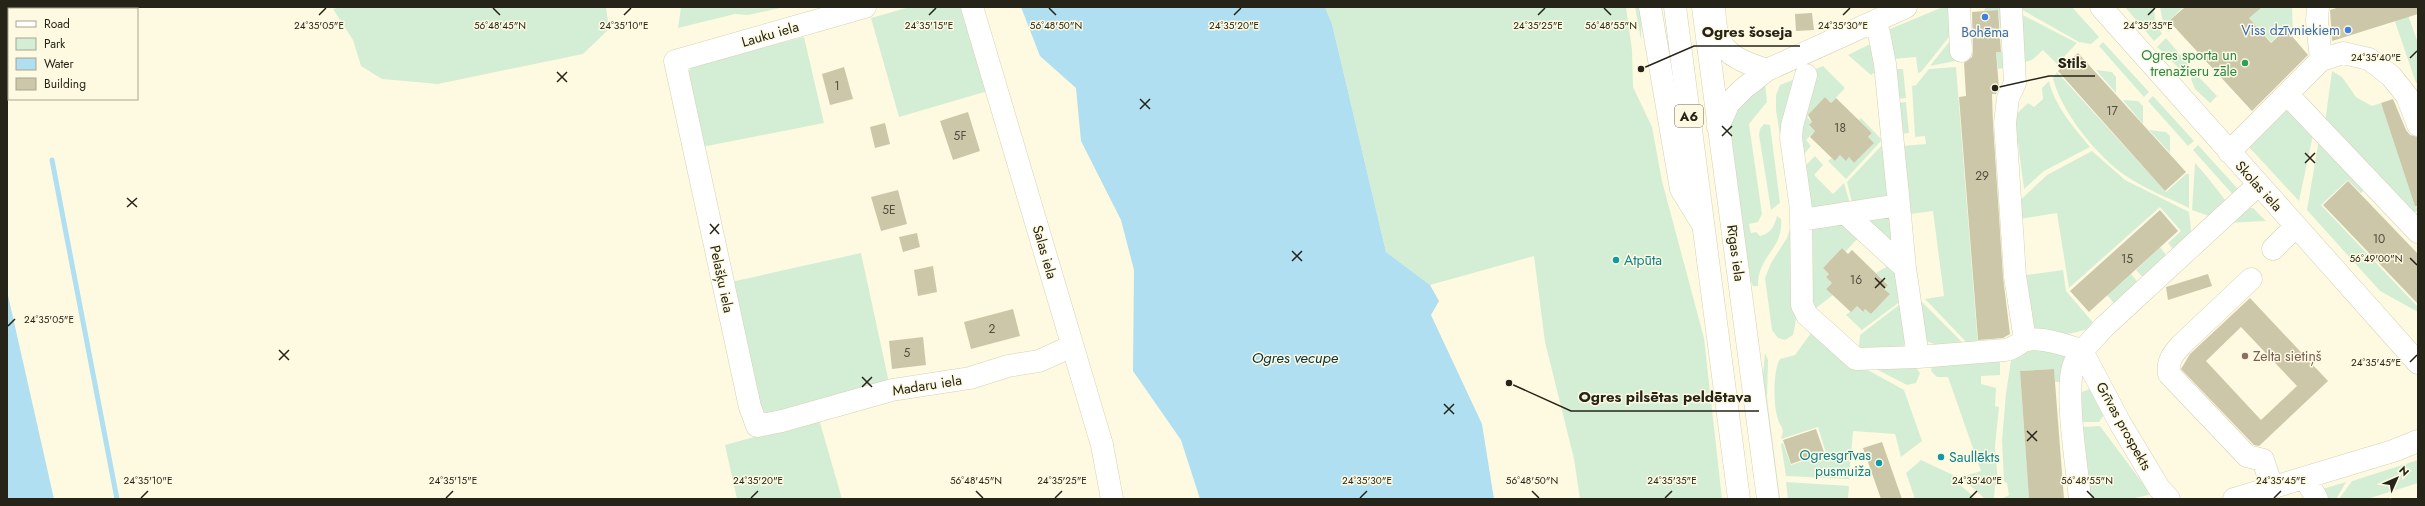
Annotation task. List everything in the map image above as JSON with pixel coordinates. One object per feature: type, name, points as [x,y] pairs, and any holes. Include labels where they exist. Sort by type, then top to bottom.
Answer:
[{"type":"main road","name":"Lauku iela","points":[[675,61],[865,7]]},
{"type":"main road","name":"Salas iela","points":[[972,7],[1029,194],[1102,445],[1112,499]]},
{"type":"main road","points":[[1650,7],[1681,189],[1703,225]]},
{"type":"main road","name":"Rīgas iela","points":[[1675,7],[1739,499]]},
{"type":"main road","name":"Rīgas iela","points":[[1703,7],[1768,499]]},
{"type":"main road","points":[[1714,7],[1718,37],[1730,53],[1744,62],[1767,70]]},
{"type":"main road","points":[[1959,7],[1961,51]]},
{"type":"main road","points":[[2011,7],[2015,83],[2008,98],[2004,123],[2018,246],[2020,316],[2025,340]]},
{"type":"main road","name":"Skolas iela","points":[[2101,7],[2258,186],[2418,363]]},
{"type":"main road","points":[[2318,7],[2317,21],[2321,60]]},
{"type":"main road","points":[[1718,127],[1729,103],[1743,89],[1767,70],[1904,8]]},
{"type":"main road","points":[[1873,22],[1879,33],[1885,64],[1905,268],[1918,357]]},
{"type":"main road","points":[[2229,152],[2321,60],[2343,53],[2369,59],[2391,76],[2407,96],[2418,125]]},
{"type":"main road","name":"Pelašķu iela","points":[[675,61],[750,407],[757,426]]},
{"type":"main road","points":[[1806,75],[1792,126],[1791,138],[1801,220],[1802,305],[1804,324],[1856,359],[1918,357],[2005,350],[2013,349],[2025,340],[2060,342],[2082,351]]},
{"type":"main road","points":[[2287,94],[2418,232]]},
{"type":"main road","points":[[2080,499],[2072,424],[2071,379],[2074,366],[2082,351],[2110,322],[2258,186]]},
{"type":"main road","points":[[1801,220],[1845,212],[1900,205]]},
{"type":"main road","points":[[1845,212],[1905,268]]},
{"type":"main road","points":[[2273,249],[2295,227]]},
{"type":"main road","points":[[2251,279],[2181,345],[2171,357],[2168,368],[2169,374],[2247,456],[2263,460],[2267,492]]},
{"type":"main road","name":"Madaru iela","points":[[757,426],[782,421],[892,390],[970,378],[1008,366],[1039,361],[1072,346]]},
{"type":"main road","name":"Grīvas prospekts","points":[[2082,351],[2120,423],[2159,488],[2169,499]]},
{"type":"main road","points":[[2234,499],[2267,492],[2305,478],[2393,451],[2416,438]]},
{"type":"main road","points":[[2305,478],[2317,499]]},
{"type":"green space","points":[[340,7],[606,7],[609,29],[583,54],[438,84],[382,79],[361,66],[353,40],[333,9]]},
{"type":"green space","points":[[681,7],[785,7],[748,15],[735,14],[678,28]]},
{"type":"green space","points":[[910,7],[963,7],[988,91],[899,117],[871,18]]},
{"type":"green space","points":[[1325,7],[1626,7],[1632,50],[1633,87],[1652,127],[1662,181],[1704,338],[1722,499],[1580,499],[1574,459],[1545,342],[1534,256],[1430,285],[1386,252],[1332,24]]},
{"type":"green space","points":[[1635,7],[1642,7],[1641,40]]},
{"type":"green space","points":[[1943,7],[1950,7],[1953,32],[1921,72],[1918,73],[1916,57],[1893,59],[1890,29]]},
{"type":"green space","points":[[1987,7],[2005,7],[2006,26],[2000,27],[1998,10],[1983,11]]},
{"type":"green space","points":[[2017,7],[2072,7],[2099,37],[2091,44],[2079,42]]},
{"type":"green space","points":[[2125,7],[2154,7],[2155,20],[2162,34],[2154,41]]},
{"type":"green space","points":[[2160,7],[2182,8],[2168,22],[2173,27],[2168,32],[2163,22]]},
{"type":"green space","points":[[2239,7],[2292,7],[2293,34],[2286,28],[2271,42]]},
{"type":"green space","points":[[2390,7],[2405,7],[2418,43],[2418,83],[2416,83]]},
{"type":"green space","points":[[2017,12],[2077,43],[2057,64],[2043,50],[2032,60],[2022,63]]},
{"type":"green space","points":[[804,37],[824,123],[702,147],[687,76],[692,65]]},
{"type":"green space","points":[[1953,37],[1955,61],[1930,66]]},
{"type":"green space","points":[[2166,38],[2192,69],[2186,75],[2157,47]]},
{"type":"green space","points":[[2103,42],[2149,92],[2144,97],[2099,46]]},
{"type":"green space","points":[[1868,45],[1872,45],[1875,72],[1871,75],[1848,55]]},
{"type":"green space","points":[[1996,52],[2004,52],[2009,67],[1998,69]]},
{"type":"green space","points":[[1823,66],[1845,88],[1831,103],[1825,97],[1807,117],[1812,122],[1809,126],[1815,131],[1806,140],[1811,146],[1804,154],[1796,133],[1811,71]]},
{"type":"green space","points":[[1956,67],[1978,346],[1970,346],[1925,299],[1944,296],[1933,211],[1910,214],[1902,146],[1926,144],[1925,136],[1915,137],[1912,86],[1916,85],[1929,69]]},
{"type":"green space","points":[[1894,69],[1903,69],[1906,98],[1898,99]]},
{"type":"green space","points":[[2096,70],[2112,72],[2116,77],[2116,93]]},
{"type":"green space","points":[[2332,71],[2342,77],[2356,97],[2372,106],[2381,103],[2418,211],[2413,212],[2324,130]]},
{"type":"green space","points":[[2057,72],[2166,192],[2186,174],[2189,174],[2189,208],[2133,181],[2103,157],[2072,119],[2064,105],[2057,91],[2053,78]]},
{"type":"green space","points":[[2196,74],[2217,96],[2210,103],[2195,89],[2191,79]]},
{"type":"green space","points":[[1800,77],[1790,200],[1776,110],[1776,95],[1780,85]]},
{"type":"green space","points":[[2049,81],[2055,99],[2060,108],[2090,147],[2044,171],[2024,189],[2018,143],[2008,135],[2007,123],[2028,103],[2034,107],[2043,99],[2042,88]]},
{"type":"green space","points":[[1765,82],[1767,102],[1749,124],[1762,214],[1758,222],[1749,224],[1751,233],[1756,232],[1760,236],[1772,229],[1777,216],[1781,219],[1781,229],[1779,238],[1762,267],[1758,286],[1753,286],[1748,275],[1727,131],[1737,102]]},
{"type":"green space","points":[[2153,96],[2194,141],[2188,146],[2148,101]]},
{"type":"green space","points":[[2123,100],[2138,101],[2143,106],[2143,124]]},
{"type":"green space","points":[[1906,102],[1909,133],[1901,134],[1897,103]]},
{"type":"green space","points":[[2289,106],[2313,135],[2299,201],[2248,146]]},
{"type":"green space","points":[[1861,118],[1882,140],[1846,179],[1828,161],[1832,158],[1835,161],[1840,155],[1846,160],[1849,157],[1854,163],[1873,143],[1868,137],[1872,133],[1859,120]]},
{"type":"green space","points":[[1764,124],[1770,125],[1780,203],[1771,210],[1759,135],[1760,129]]},
{"type":"green space","points":[[2149,130],[2166,132],[2170,136],[2170,153]]},
{"type":"green space","points":[[2319,139],[2365,189],[2361,193],[2348,180],[2321,205],[2418,307],[2418,312],[2380,291],[2307,210]]},
{"type":"green space","points":[[1883,144],[1888,197],[1853,207],[1847,182]]},
{"type":"green space","points":[[2198,145],[2237,188],[2235,197],[2193,150]]},
{"type":"green space","points":[[2092,151],[2125,180],[2189,212],[2192,239],[2177,254],[2168,243],[2181,231],[2160,207],[2069,288],[2057,213],[2020,219],[2017,203],[2047,175]]},
{"type":"green space","points":[[1815,156],[1823,165],[1814,175],[1833,194],[1844,183],[1851,207],[1810,211],[1802,169]]},
{"type":"green space","points":[[2195,163],[2230,206],[2217,219],[2192,210]]},
{"type":"green space","points":[[2242,208],[2253,208],[2266,221],[2227,223]]},
{"type":"green space","points":[[1890,215],[1893,243],[1861,218]]},
{"type":"green space","points":[[1793,220],[1797,278],[1797,307],[1793,335],[1785,340],[1778,338],[1772,330],[1765,278],[1771,263],[1787,238]]},
{"type":"green space","points":[[1836,221],[1860,236],[1845,252],[1842,248],[1823,268],[1829,274],[1826,277],[1832,283],[1826,289],[1833,295],[1816,308],[1812,307],[1811,230]]},
{"type":"green space","points":[[2160,247],[2170,260],[2147,282],[2136,270]]},
{"type":"green space","points":[[861,253],[888,378],[887,386],[769,416],[754,402],[731,282]]},
{"type":"green space","points":[[1888,266],[1895,270],[1901,301],[1862,330],[1846,315],[1857,306],[1862,312],[1865,309],[1871,314],[1890,294],[1884,289],[1888,284],[1876,273]]},
{"type":"green space","points":[[2063,270],[2066,291],[2096,326],[2082,331],[2059,335],[2036,333],[2021,288],[2026,275]]},
{"type":"green space","points":[[2131,274],[2141,286],[2118,308],[2107,295]]},
{"type":"green space","points":[[1919,299],[1967,347],[1945,348],[1926,341]]},
{"type":"green space","points":[[1900,304],[1906,340],[1903,347],[1858,357],[1860,335]]},
{"type":"green space","points":[[1811,333],[1866,369],[1904,390],[1922,441],[1901,457],[1895,434],[1853,431],[1849,479],[1786,476],[1781,444],[1783,443],[1791,465],[1826,453],[1818,427],[1781,439],[1783,431],[1778,421],[1775,406],[1774,388],[1776,371],[1780,359],[1795,355]]},
{"type":"green space","points":[[2037,347],[2064,353],[2066,382],[2055,382],[2054,369],[2020,371],[2029,499],[2001,499],[2009,495],[2007,483],[2004,482],[2002,441],[2006,393],[2012,354]]},
{"type":"green space","points":[[1765,353],[1768,360],[1767,398],[1780,499],[1775,499],[1762,386]]},
{"type":"green space","points":[[2000,356],[2000,375],[1981,376],[1981,384],[1996,388],[1995,406],[1999,407],[1995,446],[1998,484],[1995,485],[1994,499],[1985,499],[1961,477],[1981,471],[1948,377],[1937,377],[1931,371],[1932,366]]},
{"type":"green space","points":[[1913,364],[1920,373],[1916,383],[1907,385],[1876,369]]},
{"type":"green space","points":[[2089,389],[2097,393],[2106,412],[2099,422],[2082,422],[2080,403],[2082,392]]},
{"type":"green space","points":[[819,419],[842,499],[737,499],[725,445]]},
{"type":"green space","points":[[2100,426],[2147,489],[2149,495],[2130,499],[2088,499],[2083,427]]},
{"type":"green space","points":[[1921,460],[1953,475],[1955,480],[1976,499],[1915,499],[1906,473]]},
{"type":"green space","points":[[2418,460],[2418,483],[2367,499],[2339,499],[2352,481]]},
{"type":"green space","points":[[1786,482],[1849,486],[1848,499],[1788,499]]},
{"type":"green space","points":[[2346,482],[2336,499],[2322,499],[2319,490]]},
{"type":"water","name":"Ogres vecupe","points":[[1021,7],[1325,7],[1332,24],[1386,252],[1430,285],[1439,301],[1431,315],[1482,424],[1494,499],[1200,499],[1181,440],[1133,371],[1134,270],[1121,220],[1081,141],[1076,88],[1040,56]]},
{"type":"water","points":[[7,291],[54,499],[7,499]]},
{"type":"building","name":"Ogres sporta un trenažieru zāle","points":[[2185,7],[2262,7],[2249,18],[2271,43],[2286,29],[2308,55],[2252,111],[2169,21]]},
{"type":"building","points":[[2340,7],[2418,7],[2418,14],[2332,41],[2330,10]]},
{"type":"building","points":[[1998,10],[2001,52],[1996,52],[1999,88],[1996,94],[1992,94],[1993,124],[2003,277],[2010,334],[2003,338],[1978,340],[1959,97],[1966,96],[1964,63],[1972,57],[1973,51],[1972,12]]},
{"type":"building","points":[[1812,13],[1814,30],[1796,31],[1795,14]]},
{"type":"building","points":[[2078,53],[2186,172],[2165,191],[2058,71]]},
{"type":"building","points":[[844,67],[853,99],[830,105],[822,74]]},
{"type":"building","points":[[1825,97],[1831,103],[1836,98],[1872,133],[1868,137],[1874,143],[1854,163],[1849,157],[1846,161],[1840,155],[1835,161],[1810,137],[1815,131],[1809,125],[1812,122],[1808,115]]},
{"type":"building","points":[[2393,99],[2406,130],[2410,135],[2418,137],[2418,206],[2415,206],[2381,103]]},
{"type":"building","points":[[968,112],[980,151],[953,160],[940,121]]},
{"type":"building","points":[[885,123],[890,144],[875,148],[870,127]]},
{"type":"building","points":[[2348,181],[2418,254],[2418,304],[2323,205]]},
{"type":"building","points":[[898,190],[907,224],[881,231],[871,197]]},
{"type":"building","points":[[2160,210],[2178,231],[2089,312],[2070,291]]},
{"type":"building","points":[[917,233],[920,247],[903,252],[899,237]]},
{"type":"building","points":[[1842,248],[1848,254],[1852,250],[1888,285],[1884,289],[1890,294],[1871,314],[1865,309],[1863,312],[1857,306],[1851,312],[1826,289],[1832,283],[1826,277],[1829,274],[1823,268]]},
{"type":"building","points":[[933,266],[937,292],[918,296],[914,270]]},
{"type":"building","points":[[2208,274],[2212,286],[2168,300],[2166,287]]},
{"type":"building","points":[[2250,298],[2328,381],[2259,446],[2254,445],[2181,369],[2190,354]],"holes":[[[2241,327],[2297,386],[2261,420],[2206,361]]]},
{"type":"building","points":[[1013,309],[1020,336],[971,349],[964,322]]},
{"type":"building","points":[[923,337],[926,365],[892,369],[889,341]]},
{"type":"building","points":[[2054,369],[2064,499],[2029,499],[2020,371]]},
{"type":"building","points":[[1816,429],[1824,452],[1791,464],[1783,440]]},
{"type":"building","name":"Ogresgrīvas pusmuiža","points":[[1882,442],[1902,499],[1881,499],[1863,448]]},
{"type":"waterway","points":[[52,160],[117,499]]},
{"type":"place","name":"Bohēma","points":[[1985,17]]},
{"type":"place","name":"Viss dzīvniekiem","points":[[2348,30]]},
{"type":"place","name":"Ogres sporta un trenažieru zāle","points":[[2245,63]]},
{"type":"place","name":"Ogres šoseja","points":[[1641,69]]},
{"type":"place","name":"Stils","points":[[1995,88]]},
{"type":"place","name":"Atpūta","points":[[1616,260]]},
{"type":"place","name":"Zelta sietiņš","points":[[2245,356]]},
{"type":"place","name":"Ogres pilsētas peldētava","points":[[1509,383]]},
{"type":"place","name":"Saullēkts","points":[[1941,457]]},
{"type":"place","name":"Ogresgrīvas pusmuiža","points":[[1879,463]]}]
